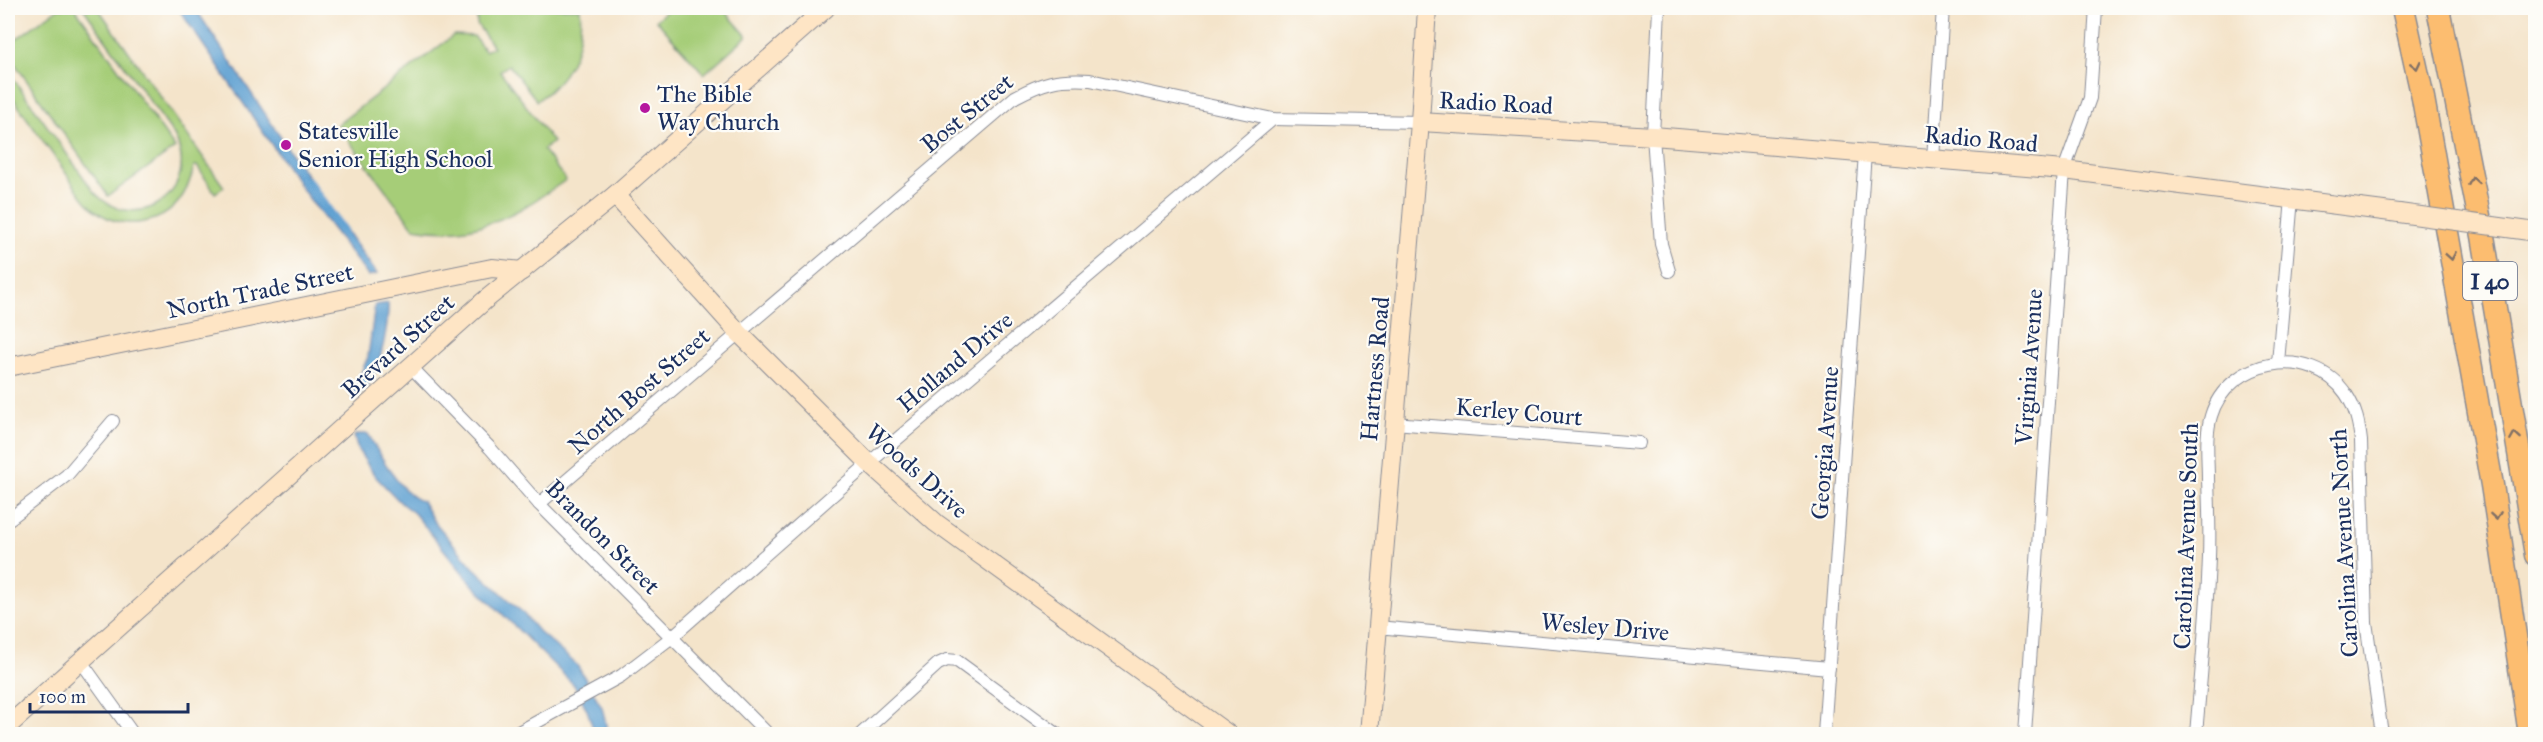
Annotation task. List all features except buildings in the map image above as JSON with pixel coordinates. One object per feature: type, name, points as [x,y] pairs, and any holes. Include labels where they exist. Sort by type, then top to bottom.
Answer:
[{"type":"highway","name":"I 40","points":[[2403,8],[2423,98],[2492,485],[2530,735]]},
{"type":"highway","name":"I 40","points":[[2438,8],[2483,236],[2535,555]]},
{"type":"street","name":"Brevard Street","points":[[8,726],[411,367],[522,271],[615,195],[826,8]]},
{"type":"street","name":"Hartness Road","points":[[1369,735],[1420,122],[1427,8]]},
{"type":"street","points":[[1659,8],[1653,136],[1661,244],[1669,271]]},
{"type":"street","points":[[1933,159],[1943,8]]},
{"type":"street","name":"Virginia Avenue","points":[[2025,735],[2064,170],[2090,98],[2096,8]]},
{"type":"street","name":"Bost Street","points":[[739,333],[1015,98],[1038,84],[1064,79],[1090,80],[1273,119],[1420,122]]},
{"type":"street","name":"Holland Drive","points":[[514,735],[621,676],[672,637],[869,463],[1273,119]]},
{"type":"street","name":"Radio Road","points":[[1420,122],[1653,136],[2064,170],[2532,231]]},
{"type":"street","name":"Georgia Avenue","points":[[1824,735],[1865,153]]},
{"type":"street","name":"Woods Drive","points":[[615,195],[739,333],[869,463],[936,523],[1228,735]]},
{"type":"street","points":[[2278,363],[2292,198]]},
{"type":"street","name":"North Trade Street","points":[[8,367],[492,268],[522,271]]},
{"type":"street","name":"North Bost Street","points":[[539,504],[739,333]]},
{"type":"street","name":"Carolina Avenue South","points":[[2196,735],[2209,558],[2207,439],[2211,415],[2221,395],[2237,379],[2256,368],[2278,363]]},
{"type":"street","name":"Carolina Avenue North","points":[[2278,363],[2304,365],[2327,375],[2346,393],[2358,416],[2361,441],[2366,622],[2382,735]]},
{"type":"street","name":"Brandon Street","points":[[411,367],[490,447],[539,504],[768,735]]},
{"type":"street","points":[[8,520],[68,475],[113,421]]},
{"type":"street","name":"Kerley Court","points":[[1394,423],[1639,443]]},
{"type":"street","name":"Wesley Drive","points":[[1377,627],[1829,668]]},
{"type":"street","points":[[80,660],[133,735]]},
{"type":"street","points":[[861,735],[938,664],[947,660],[957,661],[1057,735]]},
{"type":"green space","points":[[59,8],[75,8],[175,148],[108,196],[8,54],[8,45]]},
{"type":"green space","points":[[83,8],[98,8],[224,187],[215,193],[197,166],[194,166],[186,191],[171,210],[155,219],[135,223],[108,218],[84,199],[8,91],[8,71],[94,192],[112,205],[130,211],[147,209],[163,201],[174,188],[180,171],[180,152],[172,132]]},
{"type":"green space","points":[[580,8],[579,36],[572,60],[558,82],[537,101],[509,65],[500,71],[553,142],[543,150],[566,180],[513,213],[477,227],[437,231],[414,228],[337,125],[454,35],[474,36],[485,51],[493,47],[477,24],[477,15],[472,9]]},
{"type":"green space","points":[[670,8],[722,8],[747,36],[704,74],[656,20]]},
{"type":"water","points":[[178,8],[195,8],[291,153],[377,274],[368,276],[302,189]]},
{"type":"water","points":[[388,303],[387,326],[375,371],[369,384],[361,392],[351,396],[368,357],[375,305]]},
{"type":"water","points":[[368,434],[399,483],[414,498],[422,501],[433,520],[473,567],[521,611],[539,632],[577,665],[602,707],[607,729],[611,734],[595,734],[587,710],[574,685],[471,583],[414,513],[375,476],[358,450],[354,436]]},
{"type":"waterway","points":[[309,178],[346,230]]},
{"type":"place","name":"The Bible Way Church","points":[[645,108]]},
{"type":"place","name":"Statesville Senior High School","points":[[286,145]]}]
